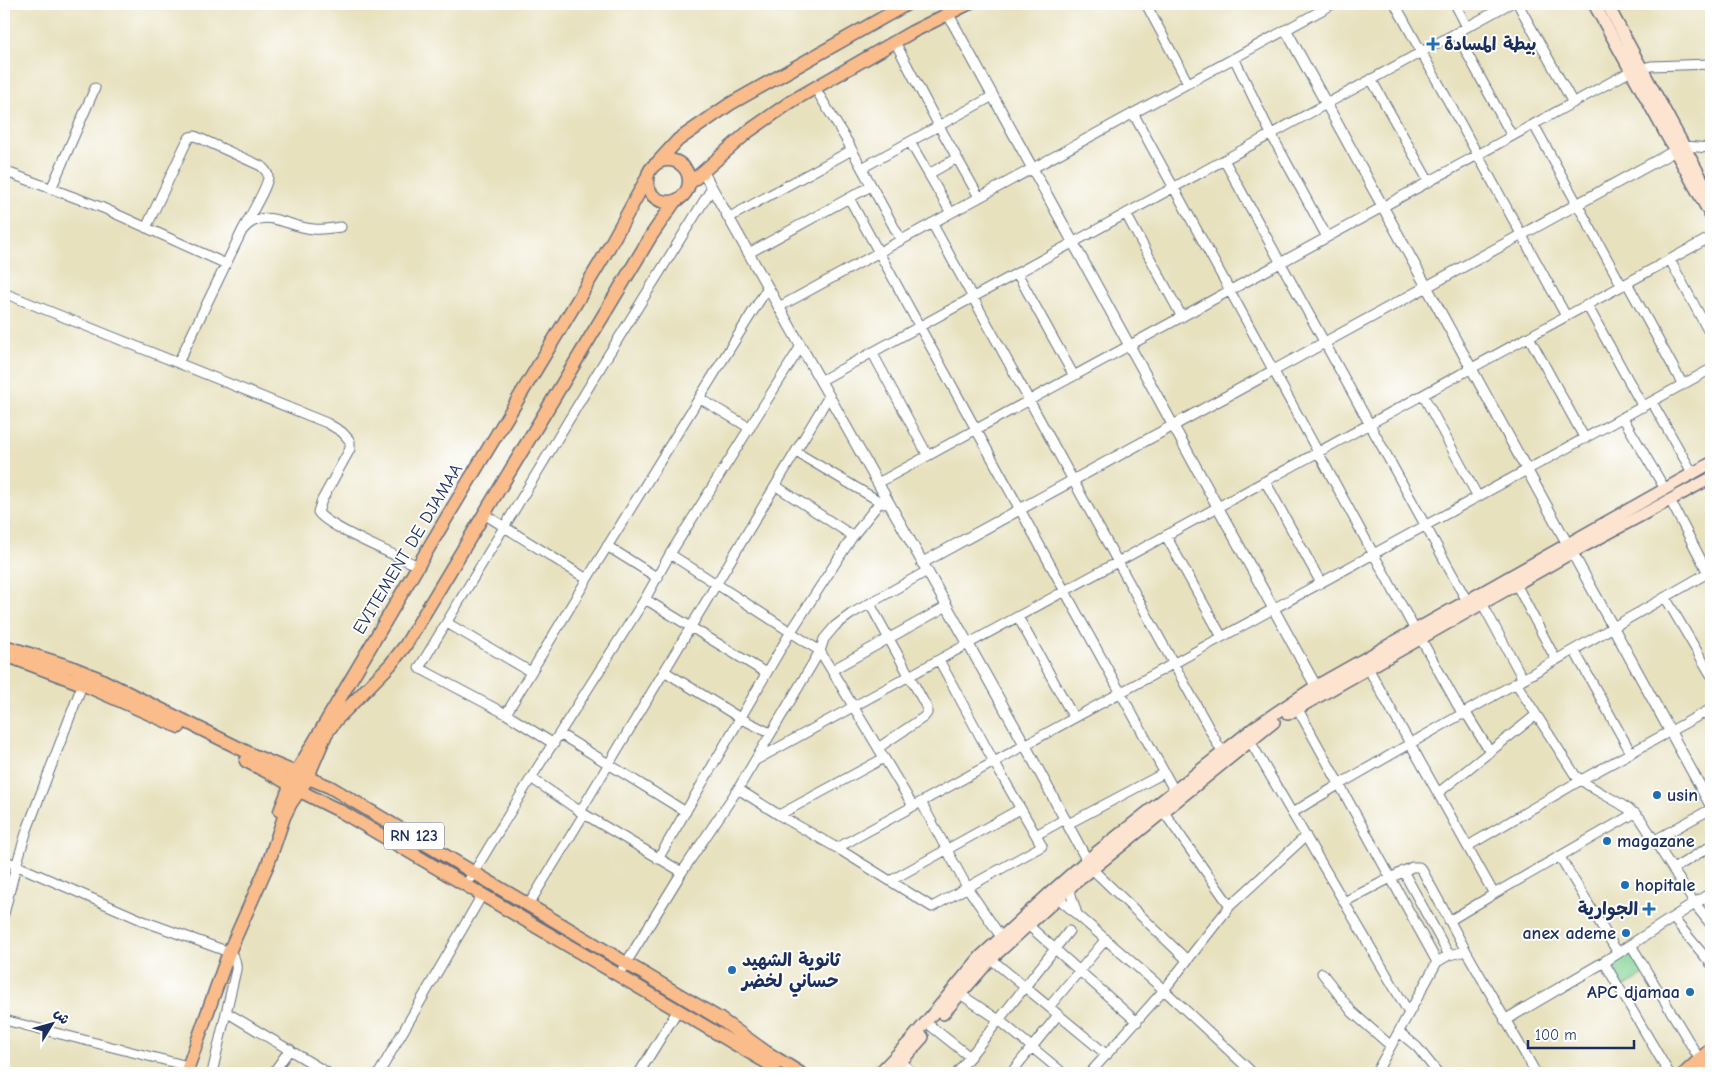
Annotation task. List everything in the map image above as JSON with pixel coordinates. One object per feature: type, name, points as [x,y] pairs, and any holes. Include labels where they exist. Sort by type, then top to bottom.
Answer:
[{"type":"main road","points":[[907,4],[730,104],[678,140],[650,170],[647,178],[651,194],[658,200],[666,202],[675,201],[682,197],[689,184],[749,131],[814,88],[895,42],[968,4]]},
{"type":"main road","points":[[1594,4],[1636,69],[1679,148],[1711,216]]},
{"type":"main road","points":[[1607,4],[1636,69]]},
{"type":"main road","points":[[1679,148],[1711,196]]},
{"type":"main road","points":[[657,163],[664,160],[672,160],[679,163],[685,169],[689,184]]},
{"type":"main road","name":"EVITEMENT DE DJAMAA","points":[[187,1070],[212,1006],[229,952],[268,864],[298,782],[418,566],[613,242],[647,178]]},
{"type":"main road","name":"EVITEMENT DE DJAMAA","points":[[298,782],[329,729],[398,656],[646,244],[675,201]]},
{"type":"main road","points":[[1668,494],[1692,474],[1711,463]]},
{"type":"main road","points":[[1319,690],[1368,668],[1466,602],[1668,494],[1711,478]]},
{"type":"main road","points":[[879,1073],[911,1040],[981,956],[1174,790],[1222,752],[1266,728],[1295,704],[1418,634],[1516,584],[1570,548]]},
{"type":"main road","name":"RN 123","points":[[4,646],[84,678],[255,756],[342,812],[785,1073]]},
{"type":"main road","name":"RN 123","points":[[4,654],[84,678]]},
{"type":"main road","points":[[891,1073],[992,959],[1028,925],[1055,894],[1069,888],[1089,865],[1163,812],[1248,737]]},
{"type":"main road","name":"RN 123","points":[[298,782],[330,787],[729,1024],[766,1052],[800,1073]]},
{"type":"main road","points":[[1698,1073],[1711,1049]]},
{"type":"main road","points":[[1685,1073],[1706,1061]]},
{"type":"street","points":[[1146,4],[1188,83]]},
{"type":"street","points":[[779,307],[1333,4]]},
{"type":"street","points":[[1395,4],[1566,316]]},
{"type":"street","points":[[1455,4],[1467,27]]},
{"type":"street","points":[[820,381],[1509,4]]},
{"type":"street","points":[[1518,4],[1573,103]]},
{"type":"street","points":[[948,14],[1319,690]]},
{"type":"street","points":[[1286,30],[1671,731],[1711,808],[1655,840]]},
{"type":"street","points":[[1456,33],[1512,136]]},
{"type":"street","points":[[895,42],[979,197]]},
{"type":"street","points":[[1234,58],[1271,134],[1327,238]]},
{"type":"street","points":[[878,483],[1636,69],[1651,66],[1711,64]]},
{"type":"street","points":[[1371,79],[1429,182]]},
{"type":"street","points":[[51,189],[94,88]]},
{"type":"street","points":[[814,88],[852,150],[901,240]]},
{"type":"street","points":[[862,168],[993,96]]},
{"type":"street","points":[[1133,113],[1319,452],[1373,555],[1464,714],[1490,752]]},
{"type":"street","points":[[1534,124],[1577,204],[1683,385]]},
{"type":"street","points":[[146,228],[190,137],[196,136],[261,166],[266,171],[268,176],[266,185],[178,363]]},
{"type":"street","points":[[910,142],[951,213]]},
{"type":"street","points":[[619,975],[682,872],[756,760],[820,651],[824,639],[835,626],[925,567],[1020,509],[1679,148],[1711,148]]},
{"type":"street","points":[[728,218],[852,150]]},
{"type":"street","points":[[929,174],[957,158]]},
{"type":"street","points":[[1224,160],[1466,602]]},
{"type":"street","points":[[4,171],[103,208],[226,264]]},
{"type":"street","points":[[703,172],[1025,745],[1089,865],[1187,960]]},
{"type":"street","points":[[749,253],[871,186]]},
{"type":"street","points":[[554,744],[506,714],[419,668],[602,365],[712,188]]},
{"type":"street","points":[[849,198],[1174,790]]},
{"type":"street","points":[[1126,214],[1182,317]]},
{"type":"street","points":[[242,231],[249,223],[268,218],[313,230],[341,227]]},
{"type":"street","points":[[932,223],[1222,752]]},
{"type":"street","points":[[756,760],[1711,237]]},
{"type":"street","points":[[1670,260],[1711,336]]},
{"type":"street","points":[[1017,273],[1074,376]]},
{"type":"street","points":[[506,714],[587,579],[768,287]]},
{"type":"street","points":[[4,293],[327,423],[342,432],[350,441],[350,449],[322,500],[318,512],[321,517],[342,529],[418,566]]},
{"type":"street","points":[[1587,305],[1642,407]]},
{"type":"street","points":[[1529,337],[1585,439]]},
{"type":"street","points":[[466,885],[531,778],[645,600],[670,554],[801,346]]},
{"type":"street","points":[[872,352],[928,456]]},
{"type":"street","points":[[837,848],[1711,370]]},
{"type":"street","points":[[1422,395],[1478,497]]},
{"type":"street","points":[[529,904],[608,765],[829,396]]},
{"type":"street","points":[[699,398],[750,428]]},
{"type":"street","points":[[1652,402],[1692,474]]},
{"type":"street","points":[[1292,813],[1464,714],[1519,680],[1710,572],[1668,494],[1623,418]]},
{"type":"street","points":[[796,452],[892,509]]},
{"type":"street","points":[[1265,481],[1322,583]]},
{"type":"street","points":[[776,486],[853,536]]},
{"type":"street","points":[[658,858],[790,633],[853,536],[880,502]]},
{"type":"street","points":[[484,514],[587,579]]},
{"type":"street","points":[[1166,536],[1222,637]]},
{"type":"street","points":[[608,546],[658,578]]},
{"type":"street","points":[[670,554],[820,651],[884,758],[947,850],[967,887],[1001,938]]},
{"type":"street","points":[[1516,584],[1556,660]]},
{"type":"street","points":[[1665,598],[1711,675]]},
{"type":"street","points":[[645,600],[766,673]]},
{"type":"street","points":[[1482,603],[1536,715],[1571,769],[1581,780],[1635,813],[1645,824],[1695,904],[1711,924]]},
{"type":"street","points":[[870,604],[927,708],[927,713],[918,722],[878,748]]},
{"type":"street","points":[[832,670],[947,606]]},
{"type":"street","points":[[1018,617],[1074,718]]},
{"type":"street","points":[[447,624],[531,672]]},
{"type":"street","points":[[1574,650],[1631,753]]},
{"type":"street","points":[[738,789],[932,907],[1042,846],[939,660]]},
{"type":"street","points":[[1368,668],[1494,894]]},
{"type":"street","points":[[664,671],[740,718],[770,734]]},
{"type":"street","points":[[4,914],[16,866],[33,814],[84,678]]},
{"type":"street","points":[[1295,704],[1437,962]]},
{"type":"street","points":[[1468,846],[1581,780],[1711,709]]},
{"type":"street","points":[[1438,794],[1536,715]]},
{"type":"street","points":[[560,734],[686,812]]},
{"type":"street","points":[[1248,737],[1409,1013]]},
{"type":"street","points":[[780,815],[884,758]]},
{"type":"street","points":[[1036,835],[1164,773]]},
{"type":"street","points":[[531,778],[582,813],[682,872]]},
{"type":"street","points":[[890,881],[1020,809]]},
{"type":"street","points":[[1163,812],[1230,906]]},
{"type":"street","points":[[1449,921],[1635,813]]},
{"type":"street","points":[[1090,1073],[1164,990],[1230,906],[1306,836]]},
{"type":"street","points":[[1672,869],[1711,846]]},
{"type":"street","points":[[1560,857],[1618,953]]},
{"type":"street","points":[[4,860],[153,924],[229,952],[234,957],[237,967],[212,1073]]},
{"type":"street","points":[[1344,902],[1403,871],[1416,866],[1422,870],[1536,1073]]},
{"type":"street","points":[[1403,871],[1449,955]]},
{"type":"street","points":[[1069,888],[1078,914]]},
{"type":"street","points":[[1505,1020],[1604,962],[1711,893]]},
{"type":"street","points":[[1055,894],[1164,990],[1253,1073]]},
{"type":"street","points":[[379,1073],[482,895]]},
{"type":"street","points":[[1673,918],[1711,964]]},
{"type":"street","points":[[1028,925],[1136,1022]]},
{"type":"street","points":[[957,1073],[1069,931]]},
{"type":"street","points":[[1050,1007],[1106,939]]},
{"type":"street","points":[[1631,945],[1706,1061]]},
{"type":"street","points":[[1376,1073],[1437,962],[1449,955],[1466,951]]},
{"type":"street","points":[[992,959],[1107,1055]]},
{"type":"street","points":[[1604,962],[1669,1073]]},
{"type":"street","points":[[1322,973],[1352,1012],[1391,1046]]},
{"type":"street","points":[[960,994],[999,1020],[1063,1073]]},
{"type":"street","points":[[639,1073],[678,1010]]},
{"type":"street","points":[[226,1012],[328,1073]]},
{"type":"street","points":[[1011,1073],[1058,1015]]},
{"type":"street","points":[[4,1020],[187,1070]]},
{"type":"street","points":[[932,1027],[970,1057]]},
{"type":"street","points":[[1399,1032],[1417,1047],[1438,1073]]},
{"type":"street","points":[[273,1073],[290,1049]]},
{"type":"street","points":[[901,1062],[914,1073]]},
{"type":"green space","points":[[1630,946],[1648,973],[1620,989],[1605,962]]},
{"type":"place","name":"بيطة المسادة","points":[[1433,44]]},
{"type":"place","name":"usin","points":[[1657,795]]},
{"type":"place","name":"magazane","points":[[1607,841]]},
{"type":"place","name":"hopitale","points":[[1625,885]]},
{"type":"place","name":"الجوارية","points":[[1649,909]]},
{"type":"place","name":"anex ademe","points":[[1626,933]]},
{"type":"place","name":"ثانوية الشهيد حساني لخضر","points":[[732,970]]},
{"type":"place","name":"APC djamaa","points":[[1690,992]]}]
